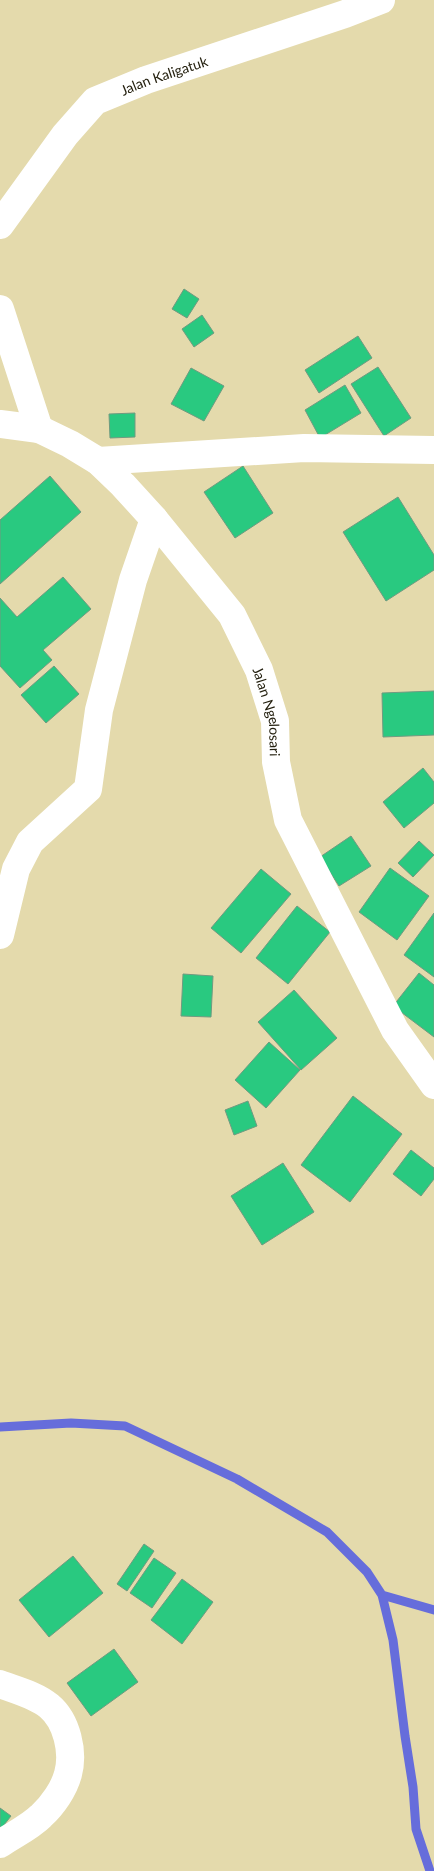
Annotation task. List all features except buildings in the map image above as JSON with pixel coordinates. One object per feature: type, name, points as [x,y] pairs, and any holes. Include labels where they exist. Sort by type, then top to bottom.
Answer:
[{"type":"street","name":"Jalan Kaligatuk","points":[[0,225],[65,134],[95,101],[146,80],[345,14],[381,0]]},
{"type":"street","points":[[0,309],[38,429]]},
{"type":"street","name":"Jalan Ngelosari","points":[[0,424],[38,429],[70,444],[98,461],[154,519],[232,614],[259,670],[275,721],[276,762],[288,820],[395,1030],[434,1085]]},
{"type":"street","points":[[98,461],[304,448],[434,450]]},
{"type":"street","points":[[0,935],[16,869],[30,842],[88,788],[99,710],[133,580],[154,519]]},
{"type":"street","points":[[0,1684],[34,1696],[50,1706],[63,1725],[70,1743],[68,1773],[56,1798],[41,1816],[0,1844]]},
{"type":"waterway","points":[[0,1427],[71,1423],[125,1426],[237,1479],[327,1532],[367,1572],[382,1595],[393,1640],[413,1787],[416,1829],[430,1871]]},
{"type":"waterway","points":[[382,1595],[434,1610]]}]
